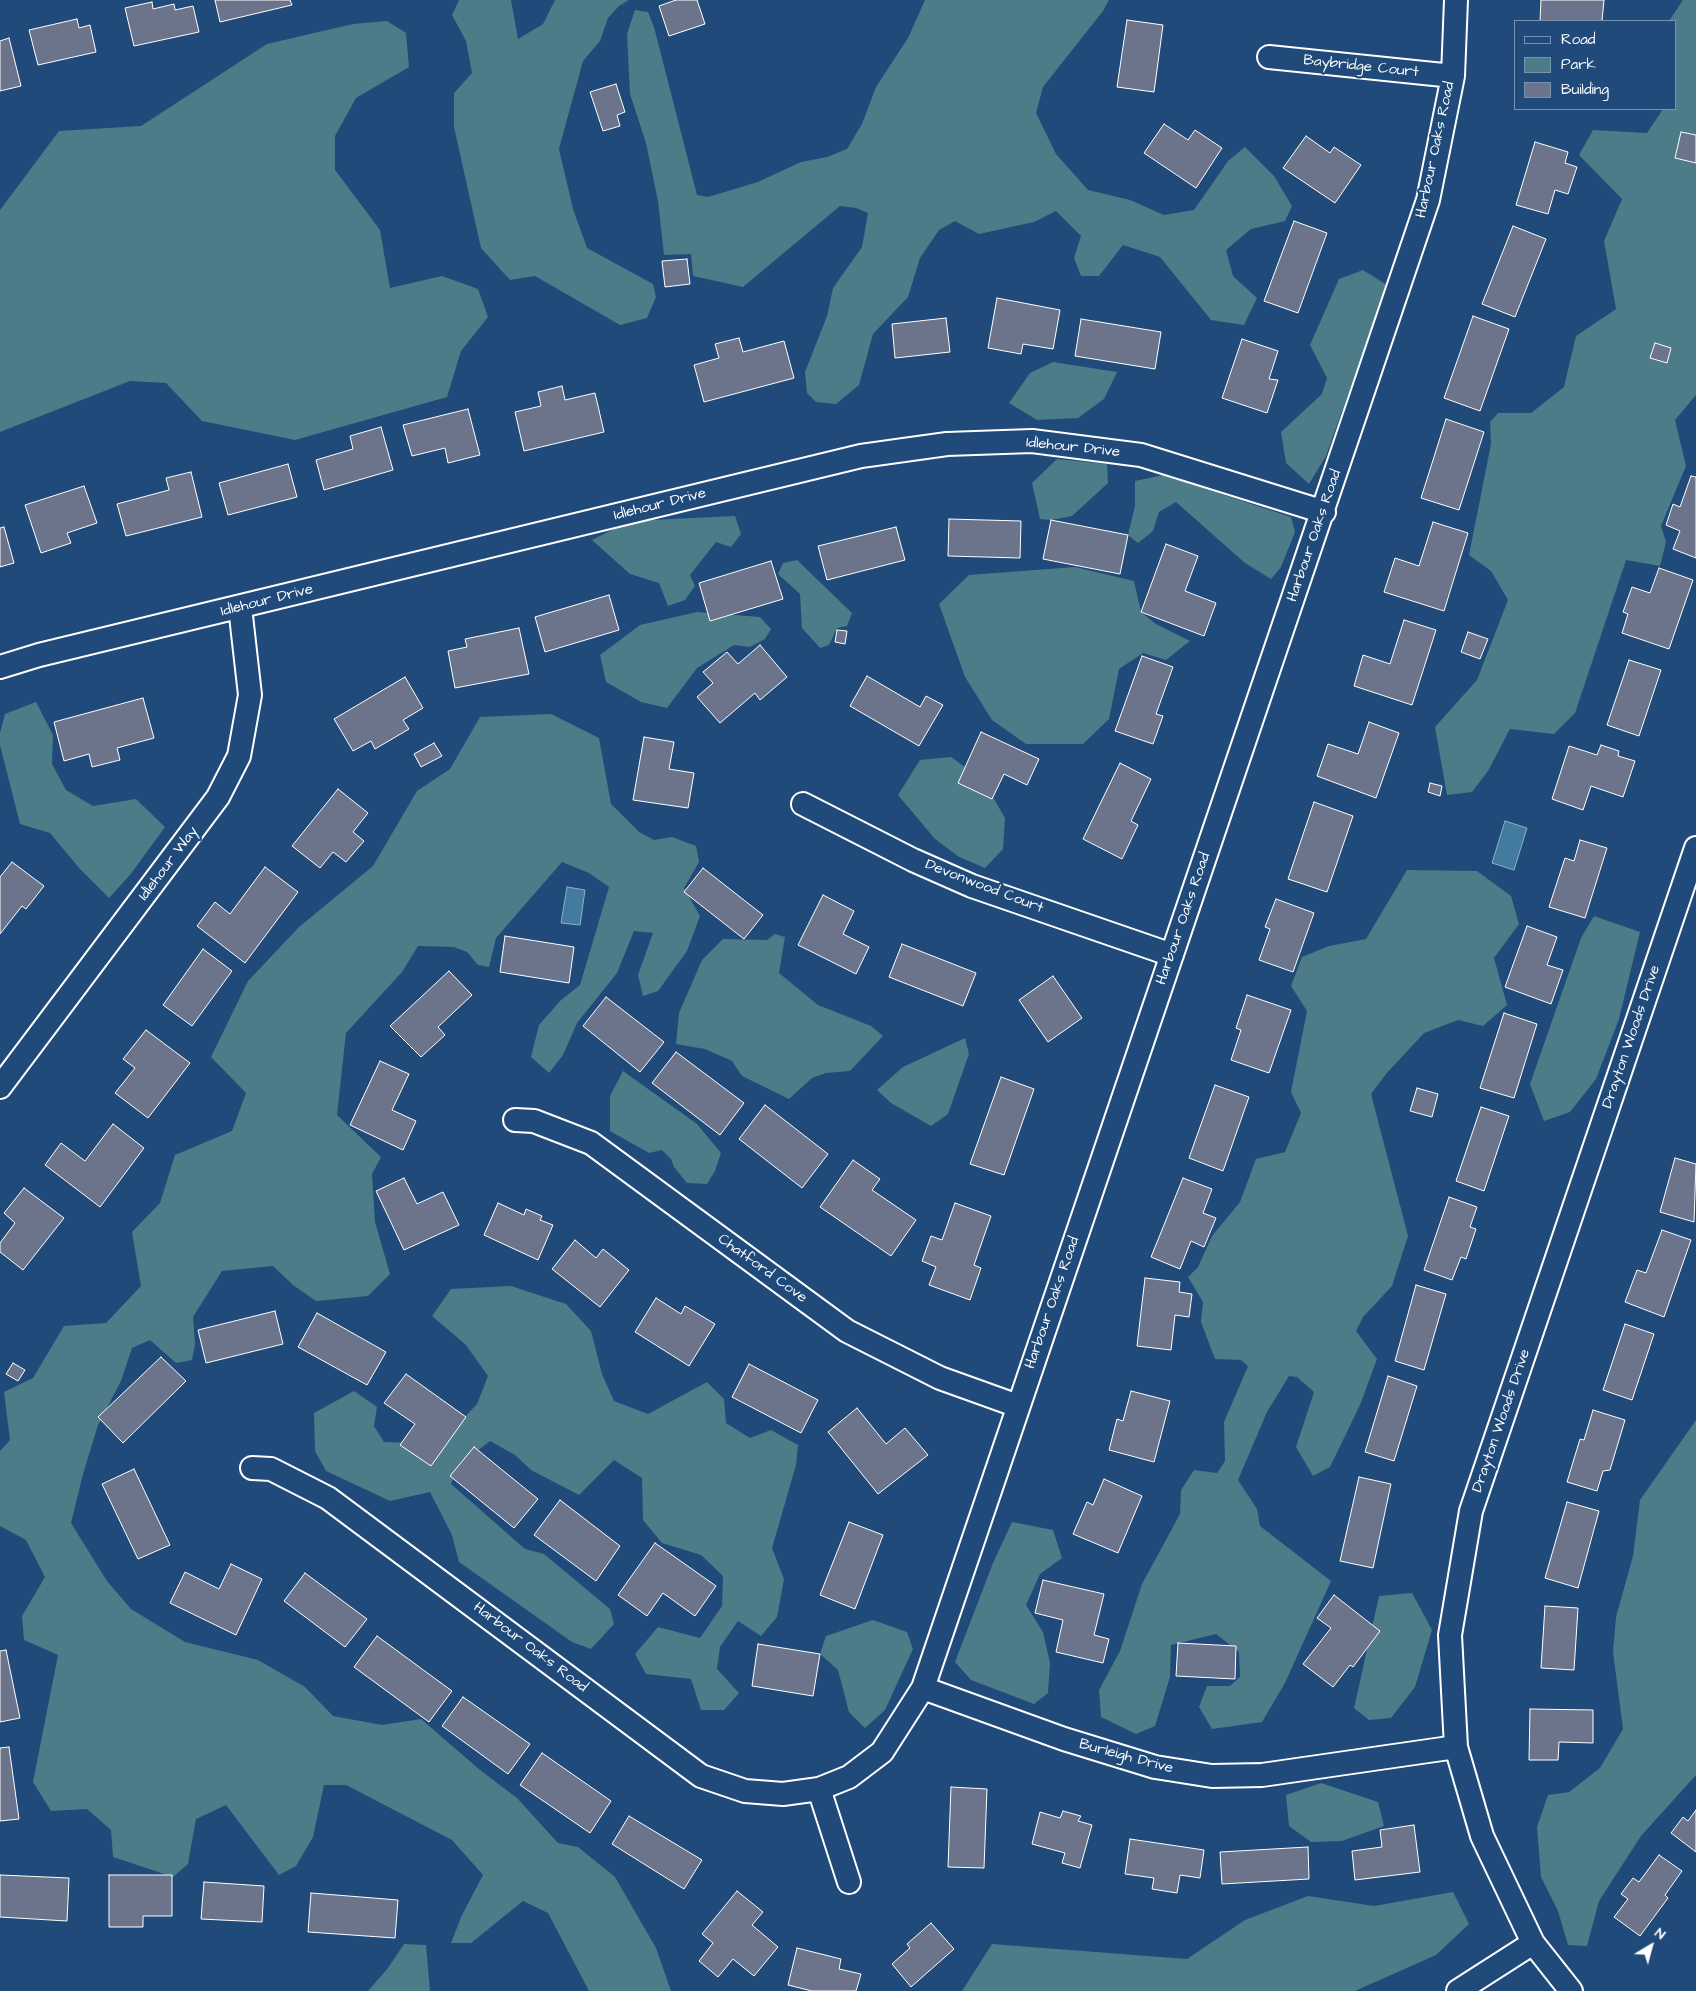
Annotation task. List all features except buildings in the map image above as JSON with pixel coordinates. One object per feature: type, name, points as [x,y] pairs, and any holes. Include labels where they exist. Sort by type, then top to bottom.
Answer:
[{"type":"street","name":"Harbour Oaks Road","points":[[252,1468],[271,1469],[328,1498],[701,1776],[745,1791],[783,1794],[819,1789],[849,1777],[882,1752],[923,1688],[1324,512],[1428,200],[1453,76],[1456,0]]},
{"type":"street","name":"Baybridge Court","points":[[1269,57],[1453,76]]},
{"type":"street","name":"Idlehour Drive","points":[[0,667],[39,655],[862,456],[947,444],[1032,441],[1141,455],[1324,512]]},
{"type":"street","name":"Idlehour Way","points":[[0,1086],[218,797],[239,756],[250,695],[240,607]]},
{"type":"street","name":"Devonwood Court","points":[[803,804],[913,860],[972,886],[1172,955]]},
{"type":"street","name":"Drayton Woods Drive","points":[[1570,1991],[1533,1943],[1482,1836],[1456,1747],[1450,1635],[1471,1511],[1696,848]]},
{"type":"street","name":"Chatford Cove","points":[[515,1120],[534,1122],[591,1143],[848,1331],[940,1378],[1018,1406]]},
{"type":"street","name":"Burleigh Drive","points":[[923,1688],[1064,1740],[1155,1767],[1212,1776],[1262,1775],[1456,1747]]},
{"type":"street","points":[[819,1789],[849,1882]]},
{"type":"street","points":[[1458,1991],[1533,1943]]},
{"type":"green space","points":[[459,0],[511,0],[518,39],[543,24],[555,0],[629,0],[619,6],[608,18],[600,41],[583,61],[559,149],[573,209],[587,248],[653,284],[656,297],[647,318],[620,325],[535,276],[510,280],[481,248],[454,127],[454,93],[472,73],[466,41],[452,15]]},
{"type":"green space","points":[[925,0],[1109,0],[1103,11],[1043,87],[1036,113],[1056,154],[1088,190],[1130,200],[1164,215],[1194,210],[1228,161],[1245,147],[1274,176],[1292,206],[1285,221],[1251,229],[1226,250],[1233,276],[1257,298],[1244,325],[1211,320],[1160,257],[1123,245],[1099,276],[1081,276],[1074,258],[1081,236],[1056,211],[1034,222],[979,234],[955,221],[939,230],[920,258],[908,297],[873,334],[859,385],[836,404],[816,402],[807,393],[805,372],[827,316],[833,288],[862,247],[868,213],[856,208],[840,206],[743,287],[693,276],[691,254],[664,255],[658,201],[646,143],[630,94],[627,34],[635,10],[648,12],[654,27],[697,195],[708,197],[758,182],[801,162],[827,157],[847,149],[862,124],[876,87],[908,38]]},
{"type":"green space","points":[[1683,0],[1696,0],[1696,395],[1675,420],[1686,466],[1661,526],[1666,542],[1660,566],[1626,560],[1575,713],[1554,734],[1510,729],[1488,771],[1472,792],[1447,795],[1435,727],[1477,680],[1508,600],[1491,571],[1469,555],[1491,444],[1490,422],[1498,413],[1531,413],[1564,387],[1576,336],[1616,309],[1604,241],[1622,199],[1579,155],[1593,130],[1647,133],[1662,110],[1676,110],[1676,20],[1670,20]]},
{"type":"green space","points":[[387,21],[406,33],[409,67],[356,98],[335,136],[335,170],[380,230],[390,288],[442,276],[478,289],[488,317],[461,351],[447,397],[295,440],[202,421],[166,383],[130,381],[0,432],[0,210],[59,131],[141,126],[267,44],[353,24]]},
{"type":"green space","points":[[1363,270],[1387,285],[1326,456],[1309,484],[1286,463],[1281,432],[1322,394],[1327,378],[1310,345],[1339,279]]},
{"type":"green space","points":[[1053,362],[1117,372],[1104,399],[1078,418],[1037,420],[1009,403],[1030,373]]},
{"type":"green space","points":[[1057,459],[1107,464],[1108,483],[1072,516],[1051,520],[1040,519],[1032,483]]},
{"type":"green space","points":[[1163,475],[1291,517],[1295,532],[1281,567],[1271,579],[1245,563],[1176,502],[1159,512],[1153,531],[1138,543],[1128,535],[1135,506],[1135,481]]},
{"type":"green space","points":[[735,516],[741,534],[731,547],[716,542],[690,575],[695,586],[685,600],[668,606],[659,583],[630,574],[592,540],[630,521]]},
{"type":"green space","points":[[797,560],[852,613],[847,626],[837,628],[829,645],[820,648],[802,628],[800,594],[778,574],[783,563]]},
{"type":"green space","points":[[1075,567],[1134,581],[1141,612],[1156,624],[1190,641],[1166,660],[1143,653],[1119,669],[1109,719],[1083,744],[1026,744],[992,720],[965,677],[939,604],[969,575]]},
{"type":"green space","points":[[697,612],[760,617],[771,629],[765,639],[750,647],[734,645],[697,668],[667,708],[641,702],[606,682],[600,655],[640,625]]},
{"type":"green space","points":[[36,702],[53,735],[52,764],[66,790],[93,806],[136,799],[165,827],[130,875],[109,898],[80,869],[50,833],[20,824],[0,745],[0,733],[5,714]]},
{"type":"green space","points":[[551,714],[599,738],[611,804],[639,832],[654,840],[672,837],[696,846],[699,862],[684,888],[700,916],[687,951],[658,991],[643,996],[638,975],[653,933],[634,931],[617,973],[577,1023],[563,1055],[549,1073],[531,1057],[539,1025],[561,1000],[580,985],[609,887],[589,873],[562,862],[496,938],[489,967],[478,965],[467,952],[454,947],[418,946],[402,972],[346,1033],[337,1115],[381,1157],[372,1174],[375,1222],[390,1274],[368,1296],[316,1301],[293,1285],[273,1266],[222,1271],[193,1317],[195,1344],[192,1360],[176,1363],[150,1340],[132,1348],[121,1381],[98,1425],[71,1523],[107,1581],[131,1609],[185,1642],[258,1660],[305,1687],[333,1716],[382,1725],[421,1719],[480,1770],[517,1798],[558,1843],[578,1847],[615,1877],[656,1948],[671,1991],[589,1991],[548,1913],[523,1901],[471,1943],[451,1943],[462,1915],[483,1875],[452,1840],[346,1785],[324,1785],[313,1837],[296,1866],[279,1875],[226,1805],[196,1819],[188,1864],[173,1877],[113,1857],[111,1830],[87,1809],[51,1811],[33,1782],[58,1655],[24,1640],[22,1616],[45,1577],[26,1540],[0,1526],[0,1451],[10,1440],[4,1392],[33,1378],[64,1326],[106,1323],[141,1286],[132,1232],[160,1203],[175,1155],[232,1131],[246,1093],[211,1057],[248,981],[299,927],[373,866],[417,791],[450,769],[480,717]]},
{"type":"green space","points":[[951,757],[983,780],[1005,818],[1003,849],[985,868],[959,857],[935,839],[898,795],[920,760]]},
{"type":"green space","points":[[1407,870],[1477,871],[1511,896],[1519,924],[1494,958],[1507,1005],[1483,1026],[1458,1020],[1424,1033],[1386,1074],[1371,1094],[1408,1236],[1392,1286],[1363,1317],[1356,1331],[1377,1359],[1360,1405],[1330,1467],[1313,1476],[1296,1447],[1314,1392],[1297,1377],[1289,1376],[1267,1412],[1238,1480],[1257,1509],[1260,1526],[1331,1581],[1285,1683],[1262,1722],[1212,1729],[1199,1707],[1207,1686],[1230,1686],[1240,1677],[1239,1652],[1216,1634],[1171,1645],[1170,1677],[1155,1726],[1136,1734],[1101,1717],[1099,1690],[1120,1651],[1142,1584],[1180,1514],[1181,1490],[1194,1470],[1217,1473],[1225,1461],[1224,1422],[1248,1366],[1241,1360],[1215,1359],[1201,1322],[1203,1302],[1188,1277],[1198,1267],[1212,1236],[1240,1202],[1256,1159],[1285,1152],[1301,1113],[1291,1092],[1307,1011],[1291,986],[1302,957],[1329,946],[1366,939]]},
{"type":"green space","points":[[1594,916],[1640,932],[1619,1019],[1596,1079],[1570,1112],[1544,1121],[1530,1084],[1581,938]]},
{"type":"green space","points":[[775,934],[785,937],[779,973],[818,1005],[871,1026],[883,1036],[850,1071],[826,1073],[812,1078],[789,1099],[742,1076],[732,1061],[705,1049],[676,1044],[679,1013],[702,960],[723,939],[767,940]]},
{"type":"green space","points":[[965,1038],[969,1054],[948,1114],[931,1126],[891,1103],[877,1090],[903,1067]]},
{"type":"green space","points":[[623,1071],[697,1124],[721,1153],[715,1171],[707,1184],[687,1183],[674,1167],[671,1159],[662,1150],[649,1153],[610,1131],[610,1096]]},
{"type":"green space","points":[[511,1286],[566,1304],[591,1331],[602,1374],[614,1401],[648,1414],[707,1382],[724,1399],[726,1423],[750,1438],[771,1430],[798,1445],[796,1465],[772,1548],[784,1579],[777,1617],[761,1636],[738,1621],[720,1647],[717,1669],[739,1693],[724,1710],[701,1710],[691,1679],[646,1674],[635,1654],[658,1627],[700,1638],[722,1606],[723,1576],[701,1555],[662,1543],[643,1520],[642,1478],[614,1460],[579,1495],[531,1470],[515,1455],[490,1441],[458,1466],[451,1484],[525,1549],[544,1554],[610,1609],[614,1624],[591,1649],[572,1642],[459,1562],[452,1535],[430,1492],[390,1501],[326,1471],[315,1451],[314,1413],[354,1391],[377,1407],[374,1426],[384,1442],[439,1444],[477,1404],[488,1376],[466,1345],[432,1316],[451,1289]]},
{"type":"green space","points":[[1696,1420],[1696,1775],[1641,1836],[1599,1901],[1587,1946],[1568,1945],[1558,1911],[1541,1877],[1537,1827],[1548,1795],[1569,1792],[1600,1768],[1623,1729],[1613,1652],[1616,1617],[1633,1556],[1640,1500]]},
{"type":"green space","points":[[1012,1522],[1053,1530],[1062,1558],[1040,1574],[1026,1605],[1043,1632],[1050,1663],[1048,1693],[1034,1704],[971,1680],[955,1662],[993,1563]]},
{"type":"green space","points":[[1412,1593],[1432,1630],[1415,1687],[1391,1718],[1369,1720],[1354,1708],[1379,1596]]},
{"type":"green space","points":[[873,1620],[907,1632],[913,1649],[885,1710],[865,1728],[849,1712],[838,1670],[820,1654],[826,1636]]},
{"type":"green space","points":[[1321,1783],[1378,1802],[1384,1826],[1342,1841],[1311,1842],[1289,1826],[1286,1795]]},
{"type":"green space","points":[[1453,1892],[1469,1924],[1436,1955],[1355,1991],[962,1991],[992,1944],[1187,1959],[1245,1920],[1308,1896],[1374,1906]]},
{"type":"green space","points":[[404,1944],[426,1945],[430,1991],[368,1991],[388,1968]]},
{"type":"water","points":[[1505,821],[1527,828],[1514,870],[1492,863]]},
{"type":"water","points":[[567,887],[585,890],[580,925],[561,923]]}]
